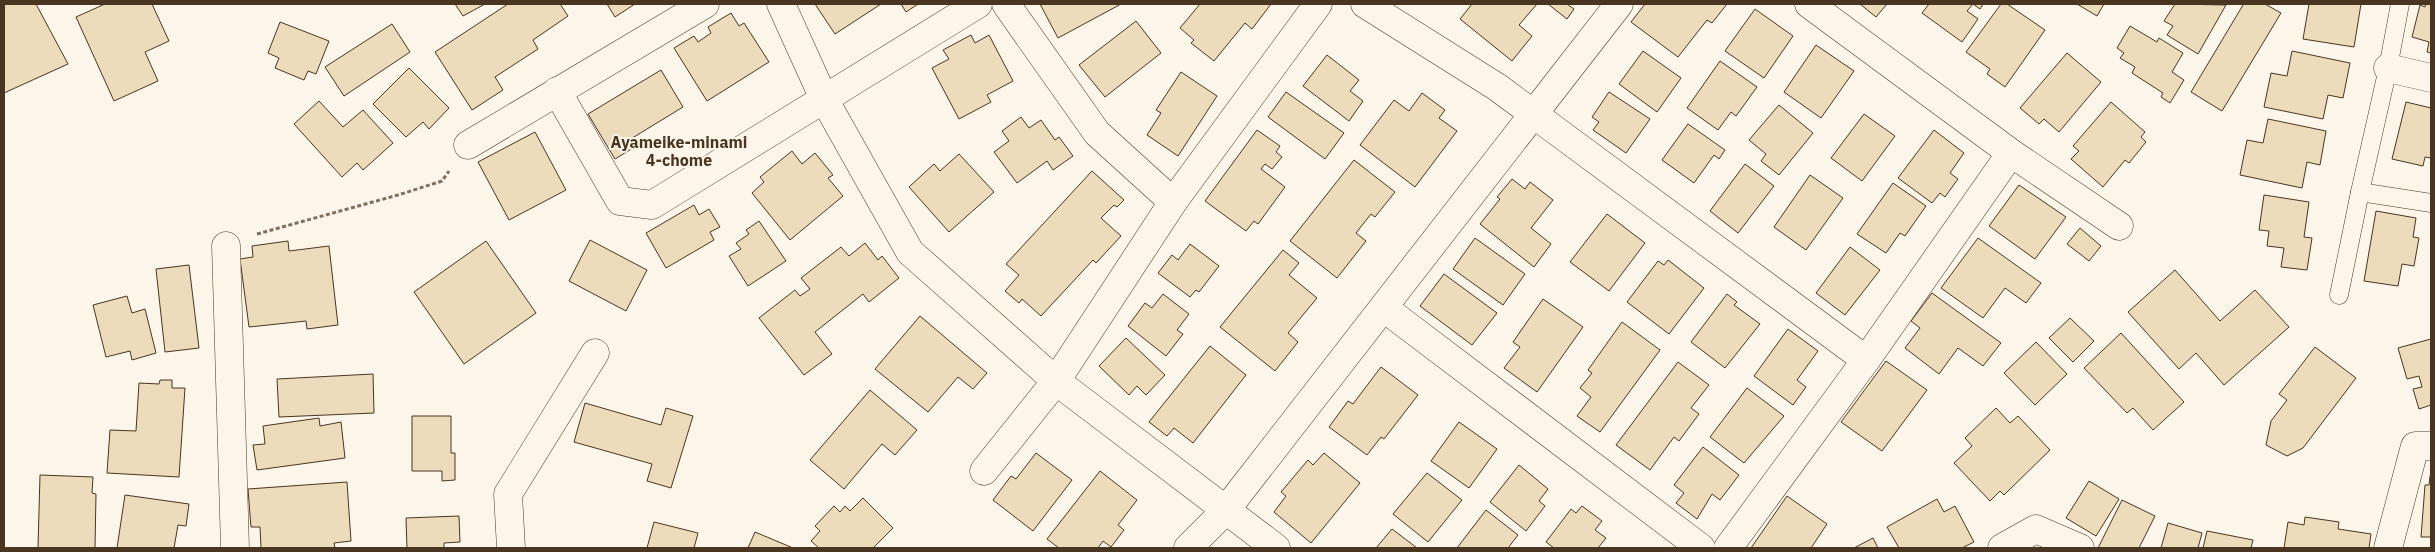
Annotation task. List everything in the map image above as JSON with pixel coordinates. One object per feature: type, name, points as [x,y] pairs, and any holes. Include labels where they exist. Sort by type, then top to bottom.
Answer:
[{"type":"street","points":[[468,145],[705,4]]},
{"type":"street","points":[[780,4],[824,99],[910,252],[1056,381],[1226,512],[1276,548]]},
{"type":"street","points":[[557,91],[620,201],[652,205],[978,4]]},
{"type":"street","points":[[1006,4],[1097,133],[1173,202]]},
{"type":"street","points":[[984,472],[1056,381],[1173,202],[1318,4]]},
{"type":"street","points":[[1365,4],[1497,87],[1866,360]]},
{"type":"street","points":[[1188,548],[1226,512],[1619,4]]},
{"type":"street","points":[[1809,4],[2011,153],[2119,226]]},
{"type":"street","points":[[2388,68],[2431,78]]},
{"type":"street","points":[[1728,548],[1866,360],[2011,153]]},
{"type":"street","points":[[226,246],[235,548]]},
{"type":"street","points":[[1384,308],[1702,548]]},
{"type":"street","points":[[511,548],[508,494],[595,353]]},
{"type":"street","points":[[2388,548],[2415,446],[2431,446]]},
{"type":"street","points":[[2002,548],[2036,529],[2080,548]]},
{"type":"lane","points":[[2339,295],[2400,4]]},
{"type":"lane","points":[[2360,192],[2431,203]]},
{"type":"path","points":[[226,246],[267,230],[398,195],[442,181],[468,145]]},
{"type":"building","points":[[4,4],[36,4],[68,64],[4,93]]},
{"type":"building","points":[[105,4],[152,4],[169,41],[145,52],[158,81],[114,101],[76,17]]},
{"type":"building","points":[[455,4],[485,4],[463,16]]},
{"type":"building","points":[[508,4],[560,4],[568,16],[533,40],[538,49],[495,77],[503,90],[472,110],[435,52]]},
{"type":"building","points":[[607,4],[635,4],[615,17]]},
{"type":"building","points":[[815,4],[881,4],[835,34]]},
{"type":"building","points":[[901,4],[918,4],[906,12]]},
{"type":"building","points":[[1040,4],[1121,4],[1058,38]]},
{"type":"building","points":[[1200,4],[1271,4],[1252,29],[1245,23],[1214,61],[1191,43],[1194,40],[1180,28]]},
{"type":"building","points":[[1472,4],[1537,4],[1519,25],[1532,36],[1512,61],[1460,19]]},
{"type":"building","points":[[1548,4],[1567,4],[1574,9],[1567,19]]},
{"type":"building","points":[[1645,4],[1727,4],[1712,23],[1707,20],[1678,57],[1631,22]]},
{"type":"building","points":[[1860,4],[1887,4],[1876,17]]},
{"type":"building","points":[[1929,4],[1973,4],[1967,11],[1978,19],[1962,42],[1922,13]]},
{"type":"building","points":[[1973,4],[1983,4],[1980,9]]},
{"type":"building","points":[[2001,4],[2007,4],[2045,30],[2005,87],[1987,74],[1990,69],[1966,52]]},
{"type":"building","points":[[2077,4],[2104,4],[2097,16]]},
{"type":"building","points":[[2175,4],[2226,5],[2198,54],[2167,35],[2173,26],[2164,21]]},
{"type":"building","points":[[2241,4],[2265,4],[2281,13],[2222,111],[2191,92],[2243,5]]},
{"type":"building","points":[[2309,4],[2361,4],[2354,47],[2303,39]]},
{"type":"building","points":[[2426,4],[2431,4],[2431,53],[2427,52],[2429,42],[2412,37],[2420,5],[2425,7]]},
{"type":"building","points":[[1755,9],[1793,36],[1764,78],[1725,51]]},
{"type":"building","points":[[731,13],[739,26],[744,23],[769,62],[707,101],[674,48],[694,36],[698,42],[711,33],[708,27]]},
{"type":"building","points":[[1136,21],[1161,53],[1105,97],[1079,65]]},
{"type":"building","points":[[280,22],[329,41],[316,74],[308,71],[304,80],[275,68],[279,58],[268,53]]},
{"type":"building","points":[[392,24],[410,52],[344,96],[325,67]]},
{"type":"building","points":[[2130,26],[2157,42],[2159,38],[2183,53],[2172,72],[2184,80],[2170,103],[2161,97],[2163,93],[2132,73],[2135,67],[2120,58],[2124,53],[2117,48]]},
{"type":"building","points":[[971,35],[975,43],[989,35],[1013,81],[987,95],[991,102],[959,119],[932,68],[949,59],[943,50]]},
{"type":"building","points":[[1816,45],[1854,71],[1821,118],[1784,92]]},
{"type":"building","points":[[1643,51],[1681,78],[1657,112],[1619,84]]},
{"type":"building","points":[[2292,51],[2350,63],[2343,98],[2328,95],[2323,119],[2264,107],[2271,73],[2287,76]]},
{"type":"building","points":[[2067,53],[2101,82],[2059,132],[2044,119],[2039,124],[2020,108]]},
{"type":"building","points":[[1327,55],[1359,80],[1350,91],[1363,101],[1349,121],[1303,86]]},
{"type":"building","points":[[1720,61],[1757,87],[1736,116],[1731,112],[1718,130],[1687,108]]},
{"type":"building","points":[[409,68],[449,108],[429,129],[423,122],[406,137],[373,104]]},
{"type":"building","points":[[661,70],[683,107],[629,140],[633,148],[615,159],[588,114]]},
{"type":"building","points":[[1181,72],[1217,96],[1178,156],[1147,135],[1161,113],[1156,110]]},
{"type":"building","points":[[1286,92],[1344,133],[1325,159],[1268,117]]},
{"type":"building","points":[[1609,92],[1650,119],[1626,153],[1593,130],[1599,122],[1592,117]]},
{"type":"building","points":[[1422,93],[1445,110],[1439,118],[1457,131],[1415,187],[1360,145],[1394,100],[1409,111]]},
{"type":"building","points":[[319,101],[343,127],[363,110],[393,143],[363,170],[357,163],[342,177],[294,124]]},
{"type":"building","points":[[2111,102],[2145,132],[2141,137],[2146,142],[2129,163],[2125,160],[2103,187],[2071,159],[2079,151],[2073,146]]},
{"type":"building","points":[[2406,102],[2431,108],[2431,158],[2425,157],[2423,166],[2392,159]]},
{"type":"building","points":[[1779,105],[1813,133],[1779,175],[1761,161],[1766,154],[1749,140]]},
{"type":"building","points":[[1864,114],[1895,136],[1862,181],[1831,158]]},
{"type":"building","points":[[1021,117],[1029,128],[1041,120],[1055,140],[1059,137],[1073,156],[1053,170],[1047,161],[1017,183],[994,152],[1009,141],[1002,131]]},
{"type":"building","points":[[2268,119],[2326,131],[2320,165],[2307,162],[2302,188],[2240,175],[2247,140],[2263,143]]},
{"type":"building","points":[[1688,124],[1725,150],[1719,159],[1714,155],[1694,183],[1662,160]]},
{"type":"building","points":[[1257,130],[1280,146],[1276,152],[1282,157],[1272,169],[1265,164],[1261,169],[1285,187],[1258,224],[1254,221],[1246,231],[1205,201]]},
{"type":"building","points":[[1934,130],[1964,153],[1950,173],[1958,179],[1945,197],[1940,193],[1932,203],[1898,178]]},
{"type":"building","points":[[535,132],[566,190],[509,220],[478,162]]},
{"type":"building","points":[[792,151],[802,164],[815,153],[833,175],[828,178],[843,196],[790,240],[752,193],[764,182],[760,177]]},
{"type":"building","points":[[959,154],[994,192],[949,232],[909,187],[934,164],[940,171]]},
{"type":"building","points":[[1354,160],[1395,192],[1375,217],[1371,214],[1356,233],[1366,241],[1337,278],[1290,241]]},
{"type":"building","points":[[1745,164],[1774,186],[1738,233],[1710,211]]},
{"type":"building","points":[[1092,171],[1124,200],[1117,207],[1114,205],[1101,218],[1121,236],[1096,263],[1093,260],[1041,316],[1022,299],[1019,303],[1005,291],[1019,275],[1006,264]]},
{"type":"building","points":[[1810,175],[1843,198],[1806,250],[1774,227]]},
{"type":"building","points":[[1512,179],[1525,189],[1530,182],[1553,200],[1531,228],[1551,244],[1534,267],[1480,224],[1500,199],[1497,197]]},
{"type":"building","points":[[1893,183],[1926,206],[1905,236],[1900,233],[1886,253],[1857,234]]},
{"type":"building","points":[[2019,185],[2066,217],[2035,259],[1989,226]]},
{"type":"building","points":[[2264,195],[2309,202],[2304,237],[2312,238],[2307,270],[2281,267],[2284,248],[2267,246],[2269,231],[2259,230]]},
{"type":"building","points":[[694,205],[699,215],[709,209],[720,227],[710,232],[714,240],[666,268],[646,233]]},
{"type":"building","points":[[2376,211],[2416,218],[2413,237],[2419,238],[2414,266],[2402,264],[2398,286],[2364,281]]},
{"type":"building","points":[[1607,214],[1645,243],[1609,291],[1570,262]]},
{"type":"building","points":[[759,221],[786,261],[748,286],[729,256],[741,249],[736,243],[749,234],[746,230]]},
{"type":"building","points":[[2080,228],[2101,246],[2089,261],[2067,244]]},
{"type":"building","points":[[1475,238],[1525,274],[1503,305],[1453,269]]},
{"type":"building","points":[[1978,238],[2041,283],[2026,303],[2005,288],[1983,318],[1941,288]]},
{"type":"building","points":[[590,240],[647,270],[626,311],[569,281]]},
{"type":"building","points":[[288,241],[289,251],[329,246],[338,325],[307,329],[306,321],[249,327],[240,259],[253,257],[252,246]]},
{"type":"building","points":[[486,241],[536,313],[464,364],[414,292]]},
{"type":"building","points":[[865,243],[878,260],[882,256],[899,278],[869,302],[863,294],[815,332],[832,354],[804,375],[759,318],[795,290],[800,296],[810,289],[801,278],[841,247],[849,256]]},
{"type":"building","points":[[1190,244],[1219,266],[1199,292],[1196,290],[1190,297],[1158,273],[1172,255],[1178,260]]},
{"type":"building","points":[[1850,247],[1880,270],[1845,315],[1816,293]]},
{"type":"building","points":[[1283,250],[1299,263],[1289,275],[1317,298],[1288,333],[1298,342],[1275,371],[1220,327]]},
{"type":"building","points":[[1668,260],[1704,288],[1669,334],[1627,302],[1658,261],[1664,265]]},
{"type":"building","points":[[189,265],[199,348],[165,352],[156,269]]},
{"type":"building","points":[[2175,270],[2220,321],[2255,290],[2289,327],[2224,385],[2196,353],[2179,369],[2128,312]]},
{"type":"building","points":[[1444,274],[1497,313],[1472,345],[1420,306]]},
{"type":"building","points":[[1932,293],[2001,343],[1983,366],[1958,348],[1939,374],[1905,348],[1920,328],[1911,321]]},
{"type":"building","points":[[1163,294],[1189,314],[1177,330],[1183,334],[1166,356],[1128,326],[1145,303],[1152,308]]},
{"type":"building","points":[[1727,294],[1737,302],[1734,305],[1760,324],[1725,368],[1691,342]]},
{"type":"building","points":[[127,296],[132,313],[145,309],[156,353],[132,360],[130,351],[106,357],[93,305]]},
{"type":"building","points":[[1543,299],[1583,327],[1537,392],[1504,368],[1520,347],[1513,342]]},
{"type":"building","points":[[920,316],[987,373],[973,389],[958,377],[928,412],[875,369]]},
{"type":"building","points":[[2070,318],[2094,341],[2073,362],[2049,338]]},
{"type":"building","points":[[1622,322],[1660,350],[1600,432],[1577,416],[1591,397],[1580,388],[1592,373],[1588,370]]},
{"type":"building","points":[[1788,329],[1818,351],[1797,380],[1806,387],[1793,405],[1754,376]]},
{"type":"building","points":[[2121,333],[2184,402],[2153,430],[2133,408],[2127,413],[2084,368]]},
{"type":"building","points":[[1126,338],[1165,375],[1146,395],[1137,386],[1129,395],[1099,366]]},
{"type":"building","points":[[2431,339],[2431,405],[2419,409],[2413,389],[2422,387],[2419,376],[2407,379],[2398,348]]},
{"type":"building","points":[[2036,342],[2067,374],[2035,405],[2004,373]]},
{"type":"building","points":[[1210,346],[1246,375],[1193,443],[1174,428],[1167,436],[1149,422]]},
{"type":"building","points":[[2315,347],[2356,378],[2303,448],[2287,456],[2266,445],[2271,421],[2287,400],[2279,394]]},
{"type":"building","points":[[1886,361],[1927,390],[1882,451],[1841,422]]},
{"type":"building","points":[[1678,362],[1709,385],[1691,408],[1699,414],[1679,441],[1674,437],[1650,470],[1616,445]]},
{"type":"building","points":[[1381,367],[1418,395],[1384,439],[1381,437],[1367,455],[1329,427],[1348,401],[1353,404]]},
{"type":"building","points":[[373,374],[374,413],[279,417],[277,379]]},
{"type":"building","points":[[160,380],[172,380],[172,388],[185,388],[179,477],[107,473],[110,430],[136,431],[139,383],[159,384]]},
{"type":"building","points":[[1747,388],[1784,416],[1744,463],[1710,437]]},
{"type":"building","points":[[870,390],[917,430],[895,455],[882,444],[844,489],[810,460]]},
{"type":"building","points":[[585,403],[661,425],[666,408],[693,416],[671,488],[647,481],[652,464],[574,442]]},
{"type":"building","points":[[1996,408],[2010,423],[2018,416],[2050,450],[2004,495],[2000,491],[1990,501],[1954,463],[1972,446],[1965,438]]},
{"type":"building","points":[[412,416],[451,416],[451,453],[455,453],[455,480],[442,481],[442,471],[412,471]]},
{"type":"building","points":[[319,418],[320,426],[341,422],[345,458],[257,470],[253,445],[265,444],[263,426]]},
{"type":"building","points":[[1459,422],[1497,449],[1469,488],[1431,461]]},
{"type":"building","points":[[1703,447],[1739,475],[1720,500],[1712,494],[1697,519],[1676,503],[1684,493],[1674,485]]},
{"type":"building","points":[[1036,453],[1072,480],[1033,531],[993,500],[1011,476],[1016,479]]},
{"type":"building","points":[[1324,453],[1360,483],[1311,543],[1274,512],[1286,496],[1281,492],[1308,460],[1313,465]]},
{"type":"building","points":[[1519,465],[1548,489],[1539,501],[1545,506],[1526,531],[1490,502]]},
{"type":"building","points":[[1100,471],[1137,500],[1118,525],[1124,530],[1111,547],[1103,541],[1098,548],[1059,548],[1047,539]]},
{"type":"building","points":[[1427,473],[1462,500],[1428,542],[1393,514]]},
{"type":"building","points":[[40,475],[93,477],[92,493],[96,494],[95,548],[38,548]]},
{"type":"building","points":[[2430,476],[2431,537],[2421,537],[2425,485],[2429,485]]},
{"type":"building","points":[[2089,481],[2119,499],[2096,536],[2066,518]]},
{"type":"building","points":[[347,482],[351,541],[334,543],[335,548],[261,548],[260,527],[251,527],[248,489]]},
{"type":"building","points":[[125,495],[189,504],[186,526],[178,525],[174,548],[117,548]]},
{"type":"building","points":[[1787,496],[1827,524],[1811,548],[1751,548]]},
{"type":"building","points":[[863,498],[893,528],[873,548],[819,548],[811,541],[820,531],[815,526],[834,506],[840,512],[845,506],[850,511]]},
{"type":"building","points":[[1937,499],[1944,512],[1955,506],[1974,542],[1962,548],[1899,548],[1887,527]]},
{"type":"building","points":[[2122,500],[2155,516],[2139,548],[2098,548]]},
{"type":"building","points":[[1582,506],[1602,521],[1595,530],[1606,538],[1598,548],[1554,548],[1546,542],[1571,509],[1576,513]]},
{"type":"building","points":[[1486,510],[1518,535],[1508,548],[1457,548]]},
{"type":"building","points":[[459,516],[460,542],[444,543],[444,548],[407,548],[406,518]]},
{"type":"building","points":[[2305,517],[2339,522],[2338,529],[2371,534],[2369,548],[2284,548],[2288,522],[2304,525]]},
{"type":"building","points":[[654,522],[698,533],[694,548],[647,548]]},
{"type":"building","points":[[2168,523],[2202,533],[2198,548],[2161,548]]},
{"type":"building","points":[[1392,529],[1417,548],[1376,548]]},
{"type":"building","points":[[2207,531],[2253,540],[2251,548],[2203,548]]},
{"type":"building","points":[[755,532],[793,548],[748,548]]},
{"type":"building","points":[[1873,538],[1878,548],[1854,548]]},
{"type":"district","name":"Ayameike-minami 4-chome","points":[[679,151]]}]
